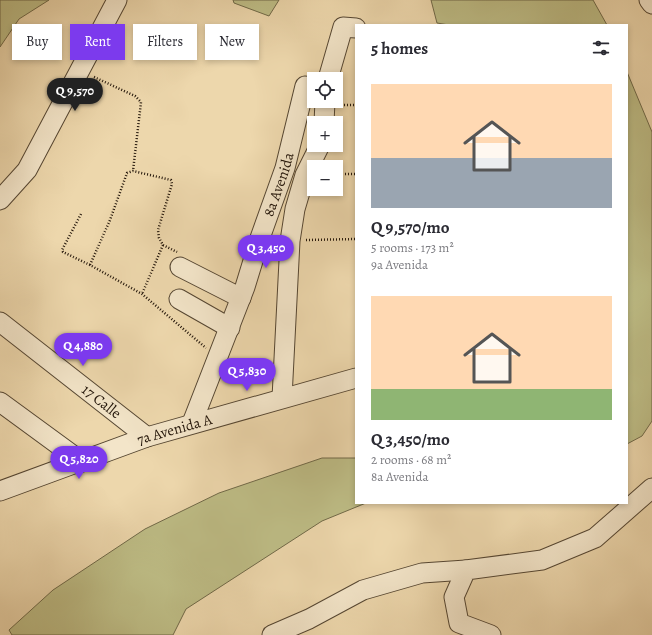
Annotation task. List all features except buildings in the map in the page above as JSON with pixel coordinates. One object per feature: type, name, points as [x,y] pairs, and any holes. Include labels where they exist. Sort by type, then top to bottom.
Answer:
[{"type":"street","points":[[0,200],[27,170],[117,0]]},
{"type":"street","points":[[649,0],[652,4]]},
{"type":"street","points":[[330,72],[342,30],[350,27]]},
{"type":"street","name":"8a Avenida","points":[[192,423],[219,358],[241,298],[260,238],[286,168],[303,94]]},
{"type":"street","points":[[282,398],[290,241],[295,209],[301,189],[317,152]]},
{"type":"street","points":[[180,267],[241,298]]},
{"type":"street","points":[[179,299],[230,328]]},
{"type":"street","name":"17 Calle","points":[[0,322],[147,437]]},
{"type":"street","name":"7a Avenida A","points":[[0,491],[147,437],[192,423],[355,378]]},
{"type":"street","points":[[0,402],[82,462]]},
{"type":"street","points":[[272,635],[309,619],[362,590],[422,573],[466,570],[542,560],[594,538],[652,488]]},
{"type":"street","points":[[466,570],[454,597],[459,623],[491,635]]},
{"type":"path","points":[[80,70],[139,98],[141,102],[133,171]]},
{"type":"path","points":[[90,265],[110,220],[127,173],[133,171],[172,182],[158,230],[159,238],[163,245],[142,294]]},
{"type":"path","points":[[343,174],[355,174]]},
{"type":"path","points":[[81,214],[62,251],[142,294],[219,358]]},
{"type":"path","points":[[290,241],[355,239]]},
{"type":"shaded area","points":[[0,0],[49,0],[19,19],[16,24],[12,24],[12,29],[0,47]]},
{"type":"shaded area","points":[[233,0],[279,0],[269,16],[234,3]]},
{"type":"shaded area","points":[[431,0],[593,0],[606,24],[443,24],[437,23]]},
{"type":"shaded area","points":[[628,74],[652,132],[652,421],[642,436],[628,443]]},
{"type":"shaded area","points":[[322,458],[355,458],[355,504],[364,504],[322,521],[186,609],[173,635],[12,635],[9,630],[53,590],[145,529],[219,493]]}]
